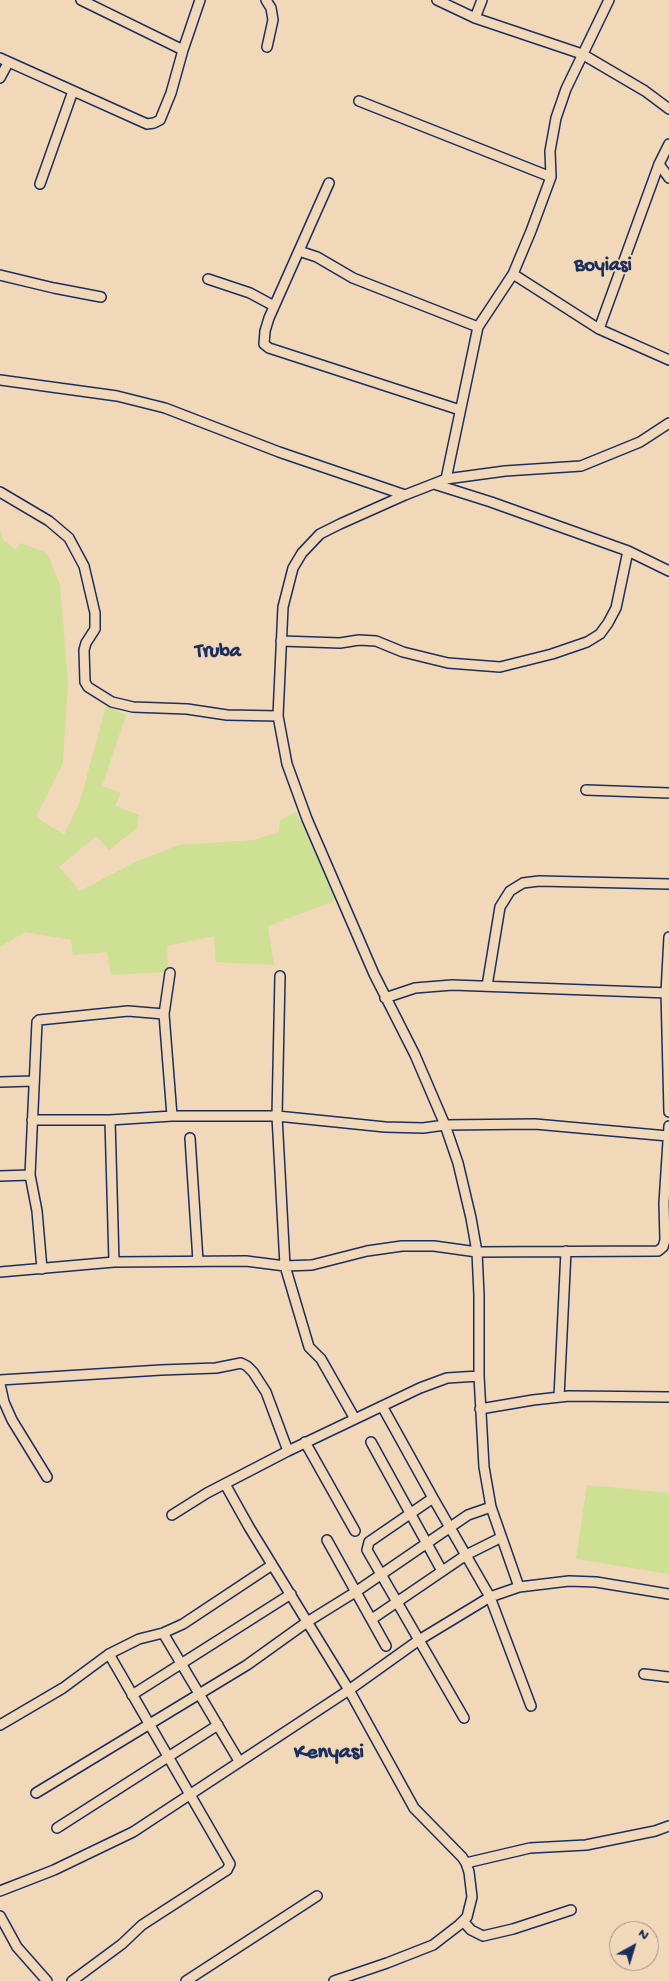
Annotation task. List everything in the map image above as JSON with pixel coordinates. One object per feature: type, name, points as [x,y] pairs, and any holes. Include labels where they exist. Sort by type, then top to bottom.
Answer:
[{"type":"street","points":[[81,0],[183,50]]},
{"type":"street","points":[[0,78],[4,61],[148,124],[154,123],[160,120],[171,93],[200,0]]},
{"type":"street","points":[[266,0],[271,8],[273,20],[267,47]]},
{"type":"street","points":[[438,0],[475,18],[582,54],[645,91],[669,109]]},
{"type":"street","points":[[475,18],[482,0]]},
{"type":"street","points":[[446,479],[478,327],[512,274],[531,231],[551,177],[550,151],[556,118],[566,89],[582,54],[610,0]]},
{"type":"street","points":[[40,184],[73,91]]},
{"type":"street","points":[[359,101],[551,177]]},
{"type":"street","points":[[599,329],[659,164],[669,144]]},
{"type":"street","points":[[659,164],[669,178]]},
{"type":"street","points":[[329,183],[274,306],[265,331],[264,344],[269,348],[460,410]]},
{"type":"street","points":[[299,252],[317,257],[353,278],[478,327]]},
{"type":"street","points":[[512,274],[599,329],[669,360]]},
{"type":"street","points":[[0,275],[101,297]]},
{"type":"street","points":[[208,279],[250,293],[274,306]]},
{"type":"street","points":[[0,380],[117,396],[165,408],[279,452],[405,495]]},
{"type":"street","points":[[519,1587],[500,1538],[491,1507],[484,1467],[480,1409],[477,1252],[458,1163],[445,1125],[415,1055],[386,998],[297,794],[282,741],[278,716],[283,607],[294,568],[310,543],[320,534],[340,524],[446,479],[497,472],[581,466],[640,442],[669,423]]},
{"type":"street","points":[[434,484],[491,502],[628,551],[669,571]]},
{"type":"street","points":[[0,492],[49,521],[69,538],[84,566],[95,613],[95,630],[86,643],[84,650],[85,682],[88,687],[112,702],[133,707],[187,709],[227,715],[278,716]]},
{"type":"street","points":[[281,641],[340,643],[359,640],[376,641],[403,652],[448,663],[500,667],[552,654],[587,642],[600,634],[616,608],[628,551]]},
{"type":"street","points":[[586,790],[669,793]]},
{"type":"street","points":[[487,986],[500,906],[510,891],[523,883],[539,881],[669,884]]},
{"type":"street","points":[[669,937],[669,1112]]},
{"type":"street","points":[[170,973],[164,1014],[172,1116]]},
{"type":"street","points":[[280,976],[276,1116],[286,1266],[309,1346],[321,1359],[355,1420]]},
{"type":"street","points":[[386,998],[415,988],[452,985],[668,992]]},
{"type":"street","points":[[42,1269],[37,1210],[30,1175],[37,1022],[40,1020],[128,1012],[164,1014]]},
{"type":"street","points":[[0,1082],[33,1081]]},
{"type":"street","points":[[32,1120],[110,1120],[172,1116],[276,1116],[385,1127],[423,1128],[445,1125],[535,1124],[668,1136]]},
{"type":"street","points":[[110,1120],[114,1262]]},
{"type":"street","points":[[658,1251],[663,1247],[665,1240],[664,1203],[669,1126]]},
{"type":"street","points":[[190,1138],[198,1261]]},
{"type":"street","points":[[0,1176],[30,1175]]},
{"type":"street","points":[[0,1272],[114,1262],[246,1261],[286,1266],[312,1265],[367,1251],[402,1246],[434,1246],[477,1252],[658,1251],[669,1254]]},
{"type":"street","points":[[559,1397],[566,1251]]},
{"type":"street","points":[[0,1380],[216,1368],[240,1364],[247,1366],[253,1372],[266,1392],[288,1451]]},
{"type":"street","points":[[172,1515],[225,1484],[305,1442],[382,1406],[447,1378],[479,1376]]},
{"type":"street","points":[[0,1384],[4,1402],[12,1420],[47,1477]]},
{"type":"street","points":[[480,1409],[559,1397],[669,1397]]},
{"type":"street","points":[[382,1406],[490,1597],[531,1706]]},
{"type":"street","points":[[305,1442],[355,1532]]},
{"type":"street","points":[[371,1442],[442,1571]]},
{"type":"street","points":[[225,1484],[272,1565],[349,1690],[414,1808],[445,1838],[466,1863],[472,1897],[468,1917],[433,1944],[387,1963],[334,1981]]},
{"type":"street","points":[[433,1498],[367,1546],[366,1550],[464,1718]]},
{"type":"street","points":[[36,1793],[247,1664],[450,1527],[468,1516],[491,1507]]},
{"type":"street","points":[[372,1619],[466,1555],[500,1538]]},
{"type":"street","points":[[327,1540],[386,1646]]},
{"type":"street","points":[[0,1725],[63,1688],[109,1654],[139,1638],[163,1633],[183,1624],[272,1565]]},
{"type":"street","points":[[0,1890],[62,1866],[134,1832],[239,1760],[349,1690],[419,1640],[490,1597],[519,1587],[550,1583],[596,1582],[669,1594]]},
{"type":"street","points":[[132,1695],[291,1594]]},
{"type":"street","points":[[163,1633],[239,1760]]},
{"type":"street","points":[[72,1981],[122,1944],[142,1925],[229,1868],[230,1864],[109,1654]]},
{"type":"street","points":[[644,1674],[669,1677]]},
{"type":"street","points":[[57,1828],[218,1724]]},
{"type":"street","points":[[466,1863],[530,1848],[586,1845],[654,1831],[669,1826]]},
{"type":"street","points":[[186,1981],[317,1896]]},
{"type":"street","points":[[463,1921],[470,1930],[483,1936],[513,1929],[571,1910]]},
{"type":"street","points":[[0,1916],[17,1947],[47,1981]]},
{"type":"green space","points":[[0,532],[4,541],[16,549],[21,543],[47,553],[60,585],[68,682],[63,763],[36,817],[64,835],[80,801],[106,706],[126,715],[102,786],[121,793],[115,806],[139,815],[137,828],[109,850],[96,836],[59,867],[80,891],[135,862],[179,845],[254,840],[279,832],[280,820],[296,812],[337,900],[268,926],[274,965],[216,962],[214,936],[167,946],[168,972],[111,975],[107,952],[73,955],[71,940],[25,932],[0,947]]},
{"type":"green space","points":[[587,1485],[669,1493],[669,1574],[576,1559]]},
{"type":"district","name":"Boyiasi","points":[[603,267]]},
{"type":"district","name":"Truba","points":[[218,653]]},
{"type":"district","name":"Kenyasi","points":[[329,1754]]}]
